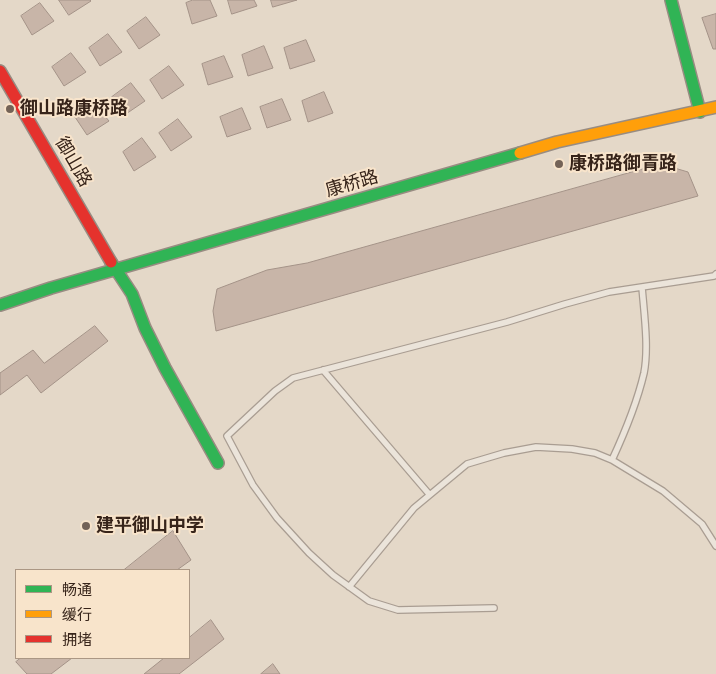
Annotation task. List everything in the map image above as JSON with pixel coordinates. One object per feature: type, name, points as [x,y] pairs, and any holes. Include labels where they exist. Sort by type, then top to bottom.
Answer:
[{"type":"main road","points":[[671,0],[700,112]]},
{"type":"main road","name":"御山路","points":[[0,71],[116,270],[132,294],[165,368],[218,463]]},
{"type":"main road","name":"康桥路","points":[[0,305],[51,288],[558,142],[716,107]]},
{"type":"lane","points":[[494,608],[398,610],[369,601],[333,575],[309,553],[277,518],[253,485],[227,436],[275,391],[292,378],[507,322],[609,292],[714,276],[716,274]]},
{"type":"lane","points":[[612,460],[631,416],[644,371],[645,336],[642,287]]},
{"type":"lane","points":[[324,370],[429,494]]},
{"type":"lane","points":[[349,587],[414,508],[468,464],[536,447],[572,449],[595,453],[612,460],[663,491],[702,524],[716,546]]},
{"type":"building","points":[[59,0],[90,0],[91,1],[69,15]]},
{"type":"building","points":[[193,0],[210,0],[217,16],[192,24],[186,3]]},
{"type":"building","points":[[228,0],[254,0],[257,6],[232,14]]},
{"type":"building","points":[[271,0],[297,0],[273,7]]},
{"type":"building","points":[[40,3],[54,21],[32,35],[21,16]]},
{"type":"building","points":[[716,14],[716,49],[713,49],[702,18]]},
{"type":"building","points":[[146,17],[160,35],[139,49],[127,31]]},
{"type":"building","points":[[108,34],[122,52],[100,66],[89,48]]},
{"type":"building","points":[[306,40],[315,61],[290,69],[284,48]]},
{"type":"building","points":[[264,46],[273,68],[248,76],[242,55]]},
{"type":"building","points":[[71,53],[86,72],[64,86],[52,67]]},
{"type":"building","points":[[224,56],[233,77],[208,85],[202,64]]},
{"type":"building","points":[[169,66],[184,85],[162,99],[150,80]]},
{"type":"building","points":[[131,83],[145,101],[123,116],[112,97]]},
{"type":"building","points":[[324,92],[333,113],[308,122],[302,101]]},
{"type":"building","points":[[282,99],[291,120],[267,128],[260,107]]},
{"type":"building","points":[[94,103],[109,121],[87,135],[75,117]]},
{"type":"building","points":[[242,108],[251,129],[227,137],[220,117]]},
{"type":"building","points":[[178,119],[192,137],[171,151],[159,133]]},
{"type":"building","points":[[142,138],[156,157],[134,171],[123,152]]},
{"type":"building","points":[[661,164],[688,172],[698,196],[216,331],[213,311],[217,289],[267,270],[307,263]]},
{"type":"building","points":[[95,326],[108,341],[41,393],[27,375],[0,395],[0,373],[33,350],[44,363]]},
{"type":"building","points":[[173,531],[191,560],[178,569],[125,569]]},
{"type":"building","points":[[211,620],[224,639],[179,674],[144,674],[163,659],[190,659],[190,637]]},
{"type":"building","points":[[20,659],[71,659],[51,674],[27,674],[16,662]]},
{"type":"building","points":[[273,664],[280,674],[261,674]]},
{"type":"traffic: fast","points":[[671,0],[700,112]]},
{"type":"traffic: fast","points":[[0,305],[51,288],[520,153]]},
{"type":"traffic: fast","points":[[111,262],[132,294],[145,328],[165,368],[218,463]]},
{"type":"traffic: slow","points":[[520,153],[557,142],[716,107]]},
{"type":"traffic: jam","points":[[0,71],[111,262]]},
{"type":"place","name":"御山路康桥路","points":[[10,109]]},
{"type":"place","name":"康桥路御青路","points":[[559,164]]},
{"type":"place","name":"建平御山中学","points":[[86,526]]}]
